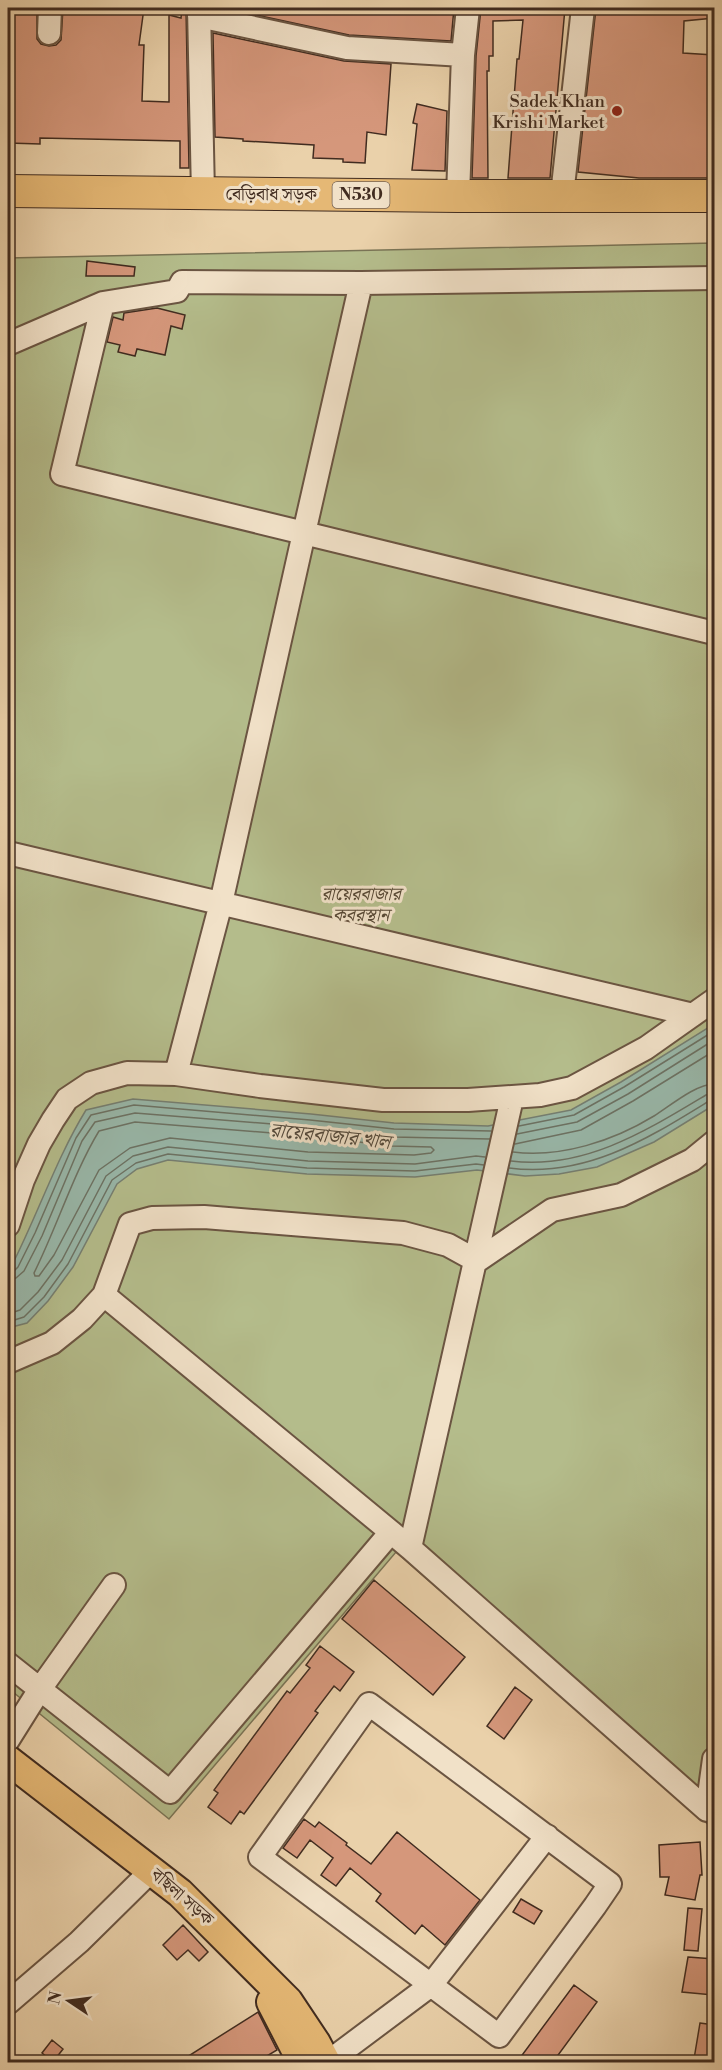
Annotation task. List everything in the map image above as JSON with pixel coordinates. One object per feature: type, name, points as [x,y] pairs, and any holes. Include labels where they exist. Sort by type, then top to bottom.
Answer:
[{"type":"highway","name":"বেড়িবাধ সড়ক","points":[[8,191],[458,196],[714,196]]},
{"type":"main road","name":"বছিলা সড়ক","points":[[8,1760],[180,1893],[288,2001],[327,2062]]},
{"type":"main road","points":[[257,1970],[278,2018],[302,2062]]},
{"type":"street","points":[[49,33],[50,8]]},
{"type":"street","points":[[458,196],[463,54],[468,8]]},
{"type":"street","points":[[562,195],[583,8]]},
{"type":"street","points":[[203,194],[199,12],[347,48],[463,54]]},
{"type":"street","points":[[8,344],[103,303],[177,291],[182,282],[361,283],[714,278]]},
{"type":"street","points":[[176,1074],[220,903],[361,283]]},
{"type":"street","points":[[103,303],[62,474],[714,633]]},
{"type":"street","points":[[8,853],[693,1015]]},
{"type":"street","points":[[8,1225],[23,1180],[39,1144],[67,1099],[91,1083],[127,1074],[176,1074],[383,1100],[512,1098],[540,1095],[572,1088],[646,1048],[714,1000]]},
{"type":"street","points":[[410,1548],[477,1261],[486,1207],[512,1098]]},
{"type":"street","points":[[477,1261],[552,1210],[621,1196],[692,1160],[714,1142]]},
{"type":"street","points":[[8,1362],[52,1343],[82,1319],[104,1295],[130,1224],[152,1218],[204,1216],[404,1233],[448,1245],[477,1261]]},
{"type":"street","points":[[104,1295],[410,1548],[706,1810],[714,1759]]},
{"type":"street","points":[[8,1664],[170,1792],[391,1532]]},
{"type":"street","points":[[8,1740],[40,1689],[114,1585]]},
{"type":"street","points":[[369,1704],[610,1884],[499,2036],[431,1985],[260,1857],[369,1704]]},
{"type":"street","points":[[327,2062],[431,1985],[547,1836]]},
{"type":"street","points":[[8,2003],[79,1942],[152,1870]]},
{"type":"green space","name":"রায়েরবাজার কবরস্থান","points":[[714,243],[714,1795],[710,1826],[396,1552],[169,1819],[8,1688],[8,258]]},
{"type":"water","name":"রায়েরবাজার খাল","points":[[714,1024],[714,1105],[654,1142],[597,1167],[559,1174],[525,1176],[477,1170],[415,1177],[307,1174],[168,1160],[137,1169],[117,1184],[73,1267],[48,1301],[27,1323],[8,1328],[8,1268],[12,1265],[65,1148],[86,1110],[133,1099],[394,1123],[488,1126],[571,1110]]},
{"type":"building","points":[[8,8],[37,8],[37,39],[41,44],[49,46],[56,45],[61,40],[63,8],[144,8],[139,45],[144,45],[142,101],[169,102],[169,15],[181,18],[182,8],[186,8],[189,168],[180,168],[180,141],[40,138],[40,144],[8,143]]},
{"type":"building","points":[[224,8],[454,8],[451,41],[349,35]]},
{"type":"building","points":[[481,8],[565,8],[550,178],[508,178],[517,59],[519,59],[523,20],[493,21],[493,56],[489,56],[489,71],[487,71],[488,178],[472,178],[476,56]]},
{"type":"building","points":[[596,8],[714,8],[714,18],[684,21],[683,53],[714,55],[714,178],[639,178],[578,172]]},
{"type":"building","points":[[213,33],[344,61],[391,64],[386,135],[367,132],[365,163],[343,162],[343,159],[313,158],[314,145],[215,137]]},
{"type":"building","points":[[417,104],[447,111],[445,171],[412,170],[417,124],[413,123]]},
{"type":"building","points":[[87,261],[135,267],[134,276],[86,276]]},
{"type":"building","points":[[157,308],[185,315],[182,329],[171,326],[165,355],[137,349],[135,356],[118,352],[120,345],[107,342],[113,317],[123,320],[124,313]]},
{"type":"building","points":[[374,1580],[465,1657],[433,1695],[342,1619]]},
{"type":"building","points":[[320,1646],[354,1672],[340,1691],[334,1686],[315,1711],[318,1713],[244,1814],[240,1811],[231,1824],[208,1807],[218,1793],[214,1790],[287,1691],[290,1693],[310,1668],[306,1665]]},
{"type":"building","points":[[515,1687],[532,1700],[504,1739],[487,1726]]},
{"type":"building","points":[[304,1819],[315,1827],[319,1822],[371,1864],[397,1832],[480,1900],[445,1945],[422,1925],[415,1934],[376,1901],[381,1894],[350,1868],[336,1886],[321,1875],[333,1858],[310,1840],[297,1858],[283,1848]]},
{"type":"building","points":[[700,1842],[702,1875],[700,1875],[695,1900],[665,1895],[669,1877],[660,1877],[659,1845]]},
{"type":"building","points":[[521,1899],[542,1911],[534,1924],[513,1912]]},
{"type":"building","points":[[688,1908],[702,1909],[698,1951],[684,1950]]},
{"type":"building","points":[[183,1925],[208,1952],[199,1961],[188,1950],[177,1960],[163,1945]]},
{"type":"building","points":[[688,1957],[714,1959],[713,1995],[682,1992]]},
{"type":"building","points":[[574,1985],[597,2002],[553,2062],[517,2062]]},
{"type":"building","points":[[258,2012],[277,2050],[257,2062],[179,2062]]},
{"type":"building","points":[[700,2023],[714,2025],[714,2062],[694,2059]]},
{"type":"building","points":[[52,2040],[63,2049],[53,2062],[42,2053]]},
{"type":"place","name":"Sadek Khan Krishi Market","points":[[617,111]]}]
